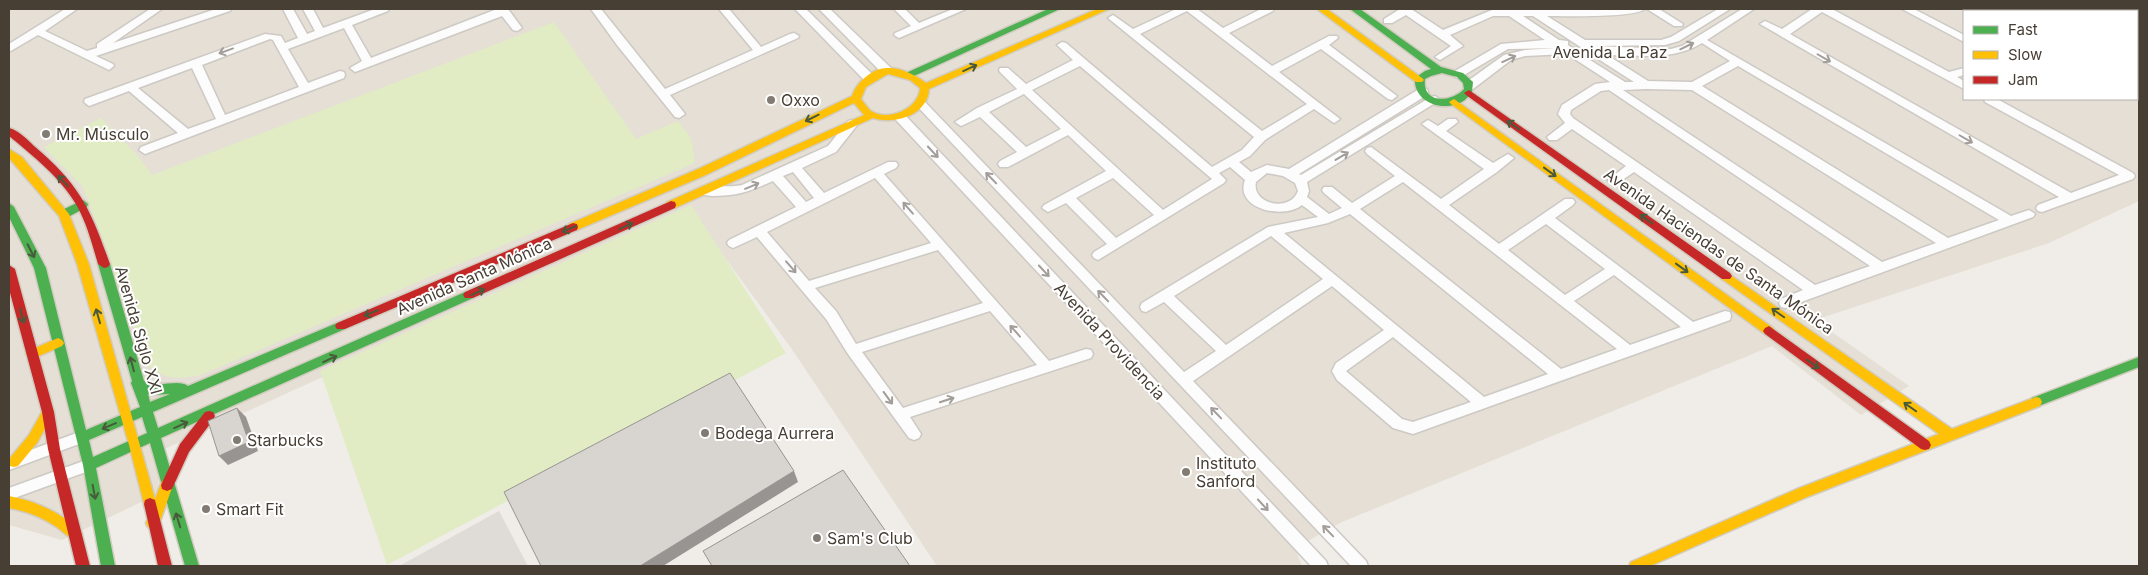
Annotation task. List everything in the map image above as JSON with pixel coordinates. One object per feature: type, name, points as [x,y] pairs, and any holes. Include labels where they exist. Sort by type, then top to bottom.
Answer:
[{"type":"main road","points":[[911,74],[1055,9]]},
{"type":"main road","points":[[926,87],[1104,9]]},
{"type":"main road","points":[[1320,9],[1419,80]]},
{"type":"main road","points":[[1354,9],[1439,70]]},
{"type":"main road","points":[[1439,70],[1459,74],[1469,90],[1464,99],[1454,102],[1434,100],[1423,92],[1419,87],[1419,80],[1429,71],[1439,70]]},
{"type":"main road","points":[[887,71],[911,74],[921,80],[926,87],[926,97],[921,105],[900,117],[884,118],[872,115],[859,106],[856,98],[861,85],[869,78],[887,71]]},
{"type":"main road","name":"Avenida Haciendas de Santa Mónica","points":[[1469,90],[1950,435]]},
{"type":"main road","name":"Avenida Santa Mónica","points":[[82,437],[702,172],[856,98]]},
{"type":"main road","name":"Avenida Haciendas de Santa Mónica","points":[[1454,102],[1925,445]]},
{"type":"main road","name":"Avenida Santa Mónica","points":[[89,465],[872,115]]},
{"type":"main road","name":"Avenida Siglo XXI","points":[[9,131],[30,148],[83,204],[112,288],[137,383],[192,566]]},
{"type":"main road","points":[[9,153],[18,160],[64,214],[83,264],[135,445],[165,566]]},
{"type":"main road","points":[[64,214],[83,204]]},
{"type":"main road","points":[[9,207],[40,268],[89,465],[108,566]]},
{"type":"main road","points":[[9,269],[48,412],[60,477],[83,566]]},
{"type":"main road","points":[[408,297],[417,320]]},
{"type":"main road","points":[[32,354],[58,343]]},
{"type":"main road","points":[[1636,566],[1802,493],[2139,362]]},
{"type":"main road","points":[[137,383],[150,390],[206,385]]},
{"type":"main road","points":[[153,523],[178,455],[192,434],[214,410]]},
{"type":"main road","points":[[12,463],[33,439],[48,412]]},
{"type":"main road","points":[[9,502],[31,505],[47,512],[75,534]]},
{"type":"street","points":[[9,49],[72,9]]},
{"type":"street","points":[[87,55],[158,9]]},
{"type":"street","points":[[87,55],[226,9]]},
{"type":"street","points":[[288,9],[304,39]]},
{"type":"street","points":[[308,9],[320,32]]},
{"type":"street","points":[[283,47],[384,9]]},
{"type":"street","points":[[597,9],[621,43],[678,114]]},
{"type":"street","points":[[724,9],[759,51]]},
{"type":"street","points":[[800,9],[869,78]]},
{"type":"street","points":[[824,9],[887,71]]},
{"type":"street","points":[[898,9],[918,27]]},
{"type":"street","points":[[898,35],[962,9]]},
{"type":"street","points":[[1132,34],[1184,9]]},
{"type":"street","points":[[1191,9],[1334,118]]},
{"type":"street","points":[[1222,33],[1269,9]]},
{"type":"street","points":[[1388,21],[1406,9],[1458,46],[1440,57]]},
{"type":"street","points":[[1443,34],[1489,11],[1536,13],[1628,11],[1640,9]]},
{"type":"street","points":[[1652,9],[1678,24]]},
{"type":"street","name":"Avenida La Paz","points":[[1459,74],[1505,46],[1556,43],[1661,43],[1675,39],[1725,9]]},
{"type":"street","name":"Avenida La Paz","points":[[1469,90],[1508,57],[1524,53],[1568,51],[1672,52],[1686,48],[1749,9]]},
{"type":"street","points":[[1782,34],[1819,9]]},
{"type":"street","points":[[1825,9],[1963,84]]},
{"type":"street","points":[[1907,9],[1963,38]]},
{"type":"street","points":[[355,68],[503,10],[517,28]]},
{"type":"street","points":[[1511,13],[1623,86]]},
{"type":"street","points":[[1536,13],[1646,85]]},
{"type":"street","points":[[1113,18],[1261,137]]},
{"type":"street","points":[[346,23],[368,63]]},
{"type":"street","points":[[1765,24],[2070,198]]},
{"type":"street","points":[[37,31],[109,66]]},
{"type":"street","points":[[89,102],[269,36],[277,38],[305,88]]},
{"type":"street","points":[[663,94],[794,36]]},
{"type":"street","points":[[1272,71],[1333,38]]},
{"type":"street","points":[[1707,43],[2009,220]]},
{"type":"street","points":[[1062,45],[1220,180],[1217,184],[1098,255]]},
{"type":"street","points":[[1322,45],[1392,96]]},
{"type":"street","points":[[961,122],[1080,61]]},
{"type":"street","points":[[1694,86],[1738,61]]},
{"type":"street","points":[[195,62],[222,120]]},
{"type":"street","points":[[1004,70],[1162,216]]},
{"type":"street","points":[[1948,76],[1963,71]]},
{"type":"street","points":[[145,150],[340,74]]},
{"type":"street","points":[[1814,290],[1573,124],[1564,114],[1566,108],[1599,87],[1646,85],[1694,86],[1946,243]]},
{"type":"street","points":[[1610,86],[1881,268]]},
{"type":"street","points":[[130,87],[187,134]]},
{"type":"street","points":[[1296,177],[1423,92]]},
{"type":"street","points":[[1296,177],[1434,100]]},
{"type":"street","points":[[1990,100],[2129,176],[2042,208]]},
{"type":"street","points":[[1212,172],[1246,153],[1261,137],[1315,104]]},
{"type":"street","points":[[921,105],[1362,566]]},
{"type":"street","points":[[981,111],[1025,152]]},
{"type":"street","name":"Avenida Providencia","points":[[900,117],[1321,566]]},
{"type":"street","points":[[1438,131],[1452,122]]},
{"type":"street","points":[[704,191],[731,192],[746,189],[776,176],[832,148],[839,142],[852,124]]},
{"type":"street","points":[[1428,124],[1493,169]]},
{"type":"street","points":[[1553,137],[1573,124]]},
{"type":"street","points":[[1004,164],[1068,130]]},
{"type":"street","points":[[1372,151],[1629,351]]},
{"type":"street","points":[[1246,153],[1267,169]]},
{"type":"street","points":[[1440,205],[1508,158]]},
{"type":"street","points":[[1231,162],[1251,178]]},
{"type":"street","points":[[733,243],[892,165]]},
{"type":"street","points":[[1614,180],[1635,166]]},
{"type":"street","points":[[795,167],[822,199]]},
{"type":"street","points":[[1267,169],[1282,170],[1296,177],[1303,188],[1301,198],[1295,204],[1284,207],[1268,206],[1260,203],[1249,189],[1251,178],[1267,169]]},
{"type":"street","points":[[876,172],[1047,367]]},
{"type":"street","points":[[1048,208],[1114,172]]},
{"type":"street","points":[[776,176],[804,208]]},
{"type":"street","points":[[1146,307],[1272,230],[1306,225],[1328,219],[1351,209],[1403,176]]},
{"type":"street","points":[[1328,190],[1560,376]]},
{"type":"street","points":[[1068,198],[1115,244]]},
{"type":"street","points":[[1301,198],[1328,219]]},
{"type":"street","points":[[1499,250],[1569,202]]},
{"type":"street","points":[[1785,303],[1814,290],[1881,268],[2029,214]]},
{"type":"street","points":[[1546,217],[1692,328]]},
{"type":"street","points":[[1272,230],[1482,403]]},
{"type":"street","points":[[759,231],[831,315],[853,350],[914,434]]},
{"type":"street","points":[[807,286],[940,245]]},
{"type":"street","points":[[1565,302],[1614,269]]},
{"type":"street","points":[[1183,380],[1333,279]]},
{"type":"street","points":[[1165,296],[1224,352]]},
{"type":"street","points":[[853,350],[992,305]]},
{"type":"street","points":[[1394,330],[1341,366],[1339,371],[1342,376],[1398,424],[1413,428],[1725,316]]},
{"type":"street","points":[[900,415],[1086,354]]},
{"type":"street","points":[[12,463],[82,437]]},
{"type":"street","points":[[9,494],[89,465]]},
{"type":"shaded area","points":[[9,9],[2139,9],[2139,201],[2049,243],[1815,320],[1909,386],[1861,415],[1772,346],[1342,522],[1295,548],[1302,566],[937,566],[791,348],[690,210],[160,451],[158,494],[62,540],[9,525]]},
{"type":"shaded area","points":[[499,511],[528,566],[399,566]]},
{"type":"green space","points":[[554,22],[636,139],[678,121],[691,138],[695,163],[201,375],[179,378],[166,376],[147,364],[83,187],[44,147],[101,118],[137,155],[152,175]]},
{"type":"green space","points":[[691,205],[786,353],[387,565],[320,371]]},
{"type":"building","name":"Bodega Aurrera","points":[[730,373],[794,471],[640,566],[541,566],[504,492]]},
{"type":"building","points":[[237,408],[249,442],[219,456],[208,421]]},
{"type":"building","name":"Sam's Club","points":[[843,470],[910,566],[712,566],[703,551]]},
{"type":"traffic: fast","points":[[911,74],[1055,9]]},
{"type":"traffic: fast","points":[[1354,9],[1439,70]]},
{"type":"traffic: fast","points":[[1442,70],[1460,75],[1468,82],[1469,90],[1462,98],[1444,103],[1428,98],[1422,92],[1419,86],[1420,78],[1428,73],[1442,70]]},
{"type":"traffic: fast","points":[[64,214],[83,204]]},
{"type":"traffic: fast","points":[[9,207],[40,268],[89,465],[108,566]]},
{"type":"traffic: fast","points":[[104,264],[192,566]]},
{"type":"traffic: fast","points":[[89,465],[469,295]]},
{"type":"traffic: fast","points":[[82,437],[341,326]]},
{"type":"traffic: fast","points":[[2036,402],[2139,362]]},
{"type":"traffic: fast","points":[[137,383],[150,390],[183,388]]},
{"type":"traffic: slow","points":[[926,87],[1104,9]]},
{"type":"traffic: slow","points":[[1321,9],[1419,80]]},
{"type":"traffic: slow","points":[[887,71],[913,77],[925,87],[924,98],[915,108],[900,116],[884,118],[868,113],[856,99],[857,93],[863,84],[887,71]]},
{"type":"traffic: slow","points":[[573,227],[702,172],[856,98]]},
{"type":"traffic: slow","points":[[1454,102],[1769,331]]},
{"type":"traffic: slow","points":[[671,205],[872,115]]},
{"type":"traffic: slow","points":[[9,153],[18,160],[64,214],[83,264],[150,504]]},
{"type":"traffic: slow","points":[[1726,276],[1950,435]]},
{"type":"traffic: slow","points":[[32,354],[58,343]]},
{"type":"traffic: slow","points":[[1636,566],[1802,493],[2036,402]]},
{"type":"traffic: slow","points":[[14,462],[33,439],[48,412]]},
{"type":"traffic: slow","points":[[153,523],[167,485]]},
{"type":"traffic: slow","points":[[9,502],[28,506],[45,513],[75,534]]},
{"type":"traffic: jam","points":[[1469,93],[1726,276]]},
{"type":"traffic: jam","points":[[9,131],[45,161],[76,196],[89,220],[104,264]]},
{"type":"traffic: jam","points":[[469,295],[671,205]]},
{"type":"traffic: jam","points":[[341,326],[573,227]]},
{"type":"traffic: jam","points":[[9,269],[48,412],[54,449],[83,566]]},
{"type":"traffic: jam","points":[[1769,331],[1925,445]]},
{"type":"traffic: jam","points":[[167,485],[184,448],[209,416]]},
{"type":"traffic: jam","points":[[150,504],[165,566]]},
{"type":"place","name":"Oxxo","points":[[771,100]]},
{"type":"place","name":"Mr. Músculo","points":[[46,134]]},
{"type":"place","name":"Bodega Aurrera","points":[[705,433]]},
{"type":"place","name":"Starbucks","points":[[237,440]]},
{"type":"place","name":"Instituto Sanford","points":[[1186,472]]},
{"type":"place","name":"Smart Fit","points":[[206,509]]},
{"type":"place","name":"Sam's Club","points":[[817,538]]}]
